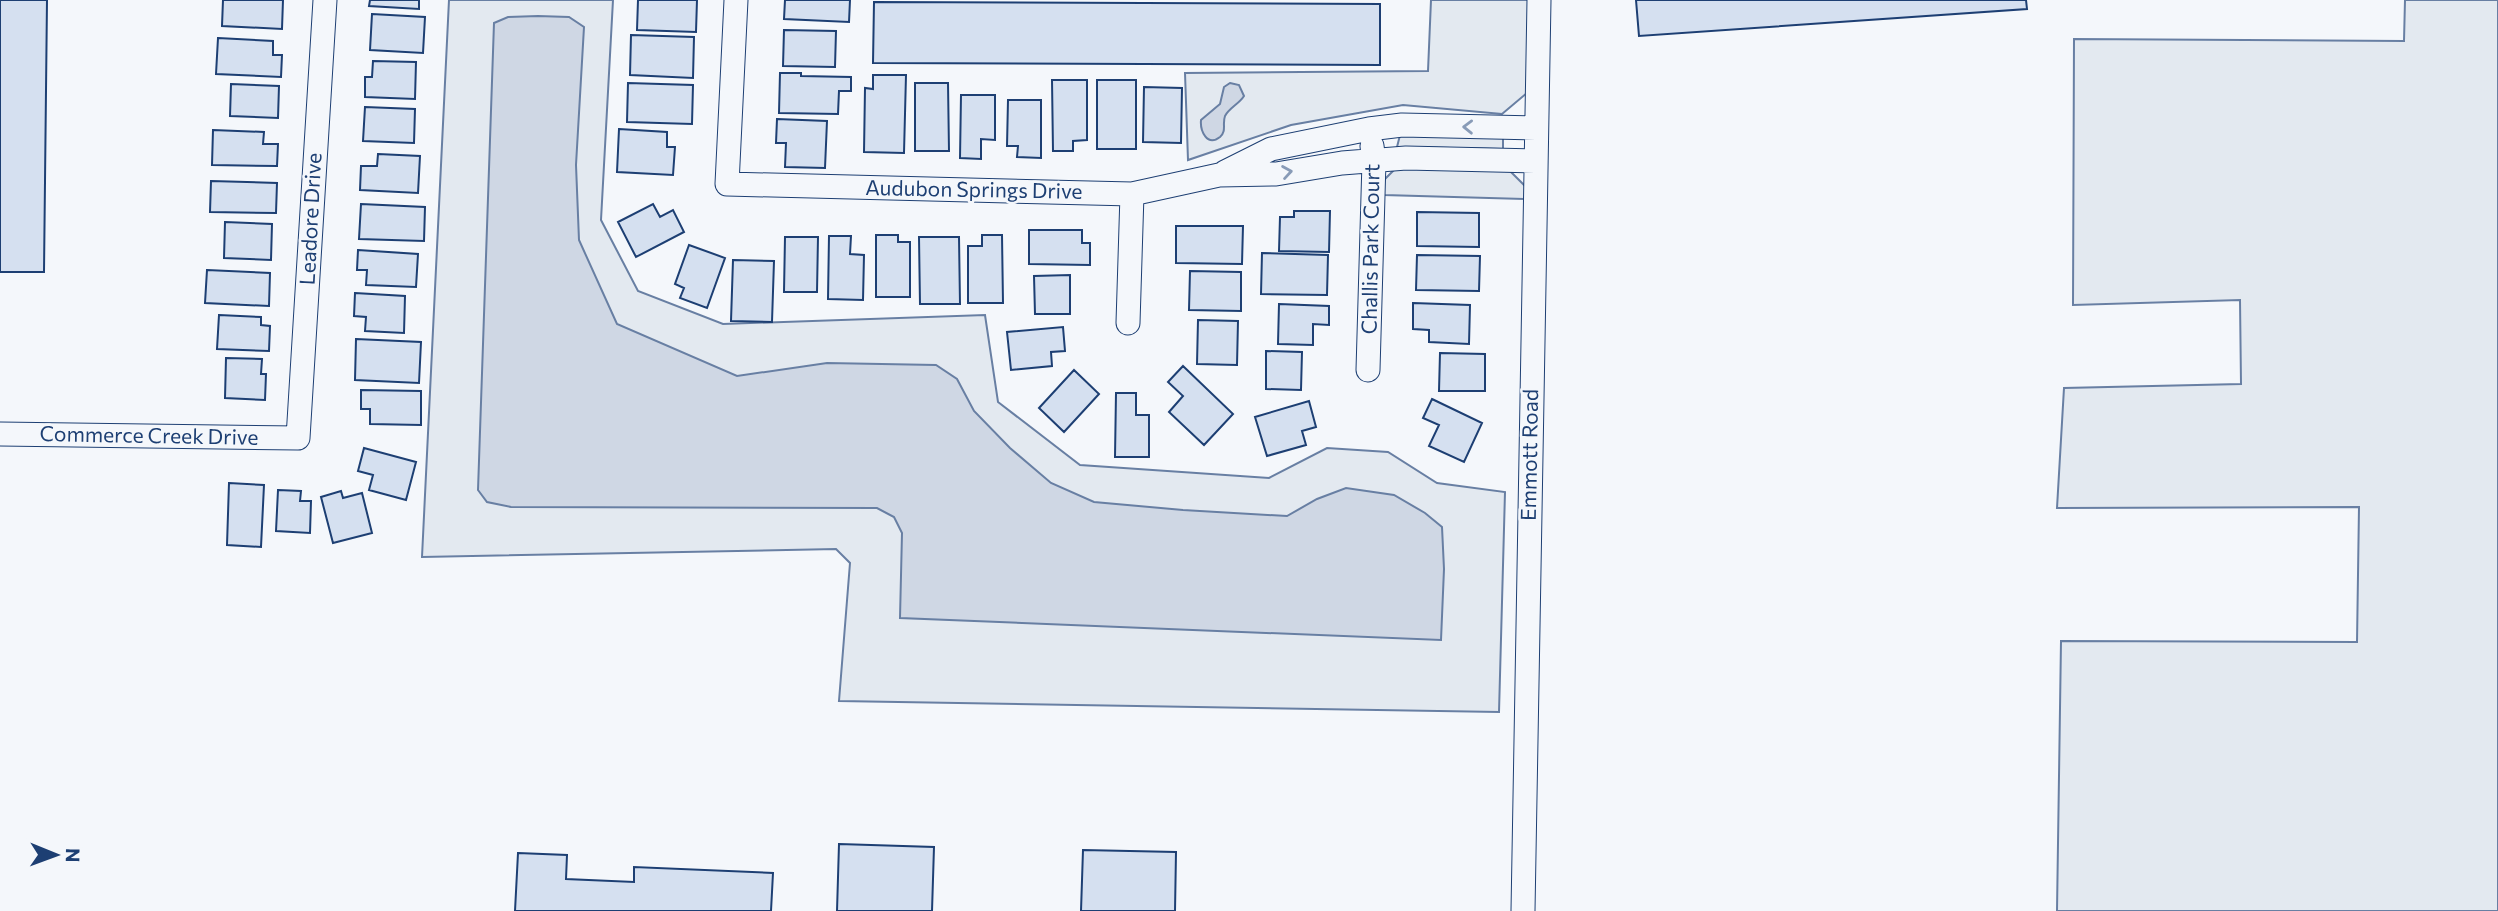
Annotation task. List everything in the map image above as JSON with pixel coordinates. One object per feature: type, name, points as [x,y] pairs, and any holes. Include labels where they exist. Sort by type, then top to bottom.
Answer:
[{"type":"street","name":"Leadore Drive","points":[[298,438],[325,0]]},
{"type":"street","name":"Audubon Springs Drive","points":[[736,0],[727,184],[1132,194],[1219,175],[1276,174],[1342,163],[1406,158],[1535,161]]},
{"type":"street","name":"Emmott Road","points":[[1523,911],[1539,0]]},
{"type":"street","name":"Audubon Springs Drive","points":[[1219,175],[1270,149],[1369,129],[1402,125],[1536,128]]},
{"type":"street","name":"Challis Park Court","points":[[1368,370],[1374,161],[1369,129]]},
{"type":"street","points":[[1128,323],[1132,194]]},
{"type":"street","name":"Commerce Creek Drive","points":[[0,434],[298,438]]},
{"type":"shaded area","points":[[449,0],[613,0],[601,220],[638,291],[723,324],[985,315],[998,402],[1080,465],[1269,478],[1327,448],[1388,452],[1437,483],[1505,492],[1499,712],[839,701],[850,563],[836,549],[422,557]]},
{"type":"shaded area","points":[[1431,0],[1529,0],[1528,92],[1502,114],[1403,105],[1291,125],[1188,160],[1185,73],[1428,71]]},
{"type":"shaded area","points":[[2405,0],[2498,0],[2498,911],[2057,911],[2061,641],[2357,642],[2359,507],[2057,508],[2064,388],[2241,384],[2240,300],[2073,305],[2074,39],[2404,41]]},
{"type":"shaded area","points":[[508,17],[569,17],[584,27],[576,165],[579,240],[617,324],[737,376],[827,363],[936,365],[957,379],[974,411],[1010,448],[1051,483],[1094,502],[1287,516],[1317,499],[1346,488],[1394,495],[1425,513],[1442,527],[1444,569],[1441,640],[900,618],[902,533],[894,517],[877,508],[511,507],[487,502],[478,490],[494,23]]},
{"type":"shaded area","points":[[1230,83],[1239,85],[1244,96],[1225,116],[1222,135],[1215,140],[1208,139],[1203,133],[1201,120],[1220,104],[1224,87]]},
{"type":"shaded area","points":[[1400,135],[1503,137],[1503,149],[1397,147]]},
{"type":"shaded area","points":[[1398,166],[1508,169],[1529,190],[1524,199],[1384,195],[1383,181]]},
{"type":"building","points":[[0,0],[47,0],[44,272],[0,272]]},
{"type":"building","points":[[223,0],[283,0],[282,29],[222,26]]},
{"type":"building","points":[[370,0],[419,0],[419,9],[369,6]]},
{"type":"building","points":[[638,0],[697,0],[696,32],[637,30]]},
{"type":"building","points":[[785,0],[850,0],[849,22],[784,19]]},
{"type":"building","points":[[1636,0],[2026,0],[2027,9],[1639,36]]},
{"type":"building","points":[[874,2],[1380,4],[1380,65],[873,63]]},
{"type":"building","points":[[372,14],[425,17],[423,53],[370,50]]},
{"type":"building","points":[[784,30],[836,31],[835,67],[783,66]]},
{"type":"building","points":[[631,35],[694,37],[693,78],[630,75]]},
{"type":"building","points":[[218,38],[273,41],[273,55],[282,55],[281,77],[216,74]]},
{"type":"building","points":[[373,61],[416,62],[415,99],[365,97],[365,77],[372,77]]},
{"type":"building","points":[[780,73],[851,77],[851,91],[839,91],[838,114],[779,113]]},
{"type":"building","points":[[873,75],[906,75],[904,153],[864,152],[865,88],[873,89]]},
{"type":"building","points":[[1052,80],[1087,80],[1087,140],[1073,141],[1073,151],[1053,151]]},
{"type":"building","points":[[1097,80],[1136,80],[1136,149],[1097,149]]},
{"type":"building","points":[[628,83],[693,85],[692,124],[627,122]]},
{"type":"building","points":[[915,83],[948,83],[949,151],[915,151]]},
{"type":"building","points":[[231,84],[279,86],[278,118],[230,116]]},
{"type":"building","points":[[1144,87],[1182,88],[1181,143],[1143,142]]},
{"type":"building","points":[[961,95],[995,95],[995,140],[981,139],[981,159],[960,158]]},
{"type":"building","points":[[1008,100],[1041,100],[1041,158],[1017,157],[1018,146],[1007,146]]},
{"type":"building","points":[[365,107],[415,109],[414,143],[363,141]]},
{"type":"building","points":[[777,119],[827,121],[825,168],[785,167],[786,143],[776,143]]},
{"type":"building","points":[[619,129],[667,132],[667,147],[675,147],[673,175],[617,172]]},
{"type":"building","points":[[213,130],[264,132],[263,144],[278,144],[277,166],[212,165]]},
{"type":"building","points":[[378,154],[420,156],[418,193],[360,190],[361,166],[377,166]]},
{"type":"building","points":[[211,181],[277,183],[276,213],[210,212]]},
{"type":"building","points":[[361,204],[425,207],[424,241],[359,239]]},
{"type":"building","points":[[653,204],[660,217],[673,210],[684,232],[636,257],[618,222]]},
{"type":"building","points":[[1294,211],[1330,211],[1329,252],[1279,251],[1280,217],[1294,217]]},
{"type":"building","points":[[1417,212],[1479,213],[1479,247],[1417,246]]},
{"type":"building","points":[[225,222],[272,224],[271,260],[224,258]]},
{"type":"building","points":[[1176,226],[1243,226],[1242,264],[1176,263]]},
{"type":"building","points":[[1029,230],[1082,230],[1082,243],[1090,243],[1090,265],[1029,264]]},
{"type":"building","points":[[876,235],[898,235],[898,242],[910,242],[910,297],[876,297]]},
{"type":"building","points":[[982,235],[1002,235],[1003,303],[968,303],[968,246],[982,246]]},
{"type":"building","points":[[829,236],[851,236],[850,254],[864,255],[863,300],[828,299]]},
{"type":"building","points":[[785,237],[818,237],[817,292],[784,292]]},
{"type":"building","points":[[919,237],[959,237],[960,304],[920,304]]},
{"type":"building","points":[[689,245],[725,258],[707,308],[680,298],[684,288],[675,284]]},
{"type":"building","points":[[358,250],[418,254],[416,287],[366,285],[367,270],[357,270]]},
{"type":"building","points":[[1262,253],[1328,255],[1327,295],[1261,294]]},
{"type":"building","points":[[1417,255],[1480,256],[1479,291],[1416,290]]},
{"type":"building","points":[[733,260],[774,261],[772,322],[731,321]]},
{"type":"building","points":[[207,270],[270,273],[269,306],[205,303]]},
{"type":"building","points":[[1190,271],[1241,272],[1241,311],[1189,310]]},
{"type":"building","points":[[1070,275],[1070,314],[1035,314],[1034,276]]},
{"type":"building","points":[[355,293],[405,296],[404,333],[365,331],[366,317],[354,316]]},
{"type":"building","points":[[1413,303],[1470,305],[1469,344],[1429,342],[1429,330],[1413,329]]},
{"type":"building","points":[[1279,304],[1329,306],[1329,325],[1313,324],[1313,345],[1278,344]]},
{"type":"building","points":[[219,315],[261,317],[261,325],[270,326],[269,351],[217,349]]},
{"type":"building","points":[[1198,320],[1238,321],[1237,365],[1197,364]]},
{"type":"building","points":[[1063,327],[1065,351],[1051,352],[1052,366],[1011,370],[1007,332]]},
{"type":"building","points":[[356,339],[421,342],[419,383],[355,380]]},
{"type":"building","points":[[1266,351],[1302,352],[1301,390],[1266,389]]},
{"type":"building","points":[[1440,353],[1485,354],[1485,391],[1439,391]]},
{"type":"building","points":[[226,358],[262,359],[261,374],[266,374],[265,400],[225,398]]},
{"type":"building","points":[[1183,366],[1233,414],[1204,445],[1169,412],[1183,396],[1168,382]]},
{"type":"building","points":[[1074,370],[1099,394],[1064,432],[1039,408]]},
{"type":"building","points":[[361,390],[421,391],[421,425],[370,424],[370,409],[361,409]]},
{"type":"building","points":[[1116,393],[1136,393],[1136,415],[1149,415],[1149,457],[1115,457]]},
{"type":"building","points":[[1432,399],[1482,423],[1464,462],[1429,446],[1439,425],[1423,418]]},
{"type":"building","points":[[1309,401],[1316,427],[1302,431],[1306,445],[1267,456],[1255,417]]},
{"type":"building","points":[[364,448],[416,462],[406,500],[369,490],[373,475],[358,471]]},
{"type":"building","points":[[229,483],[264,485],[261,547],[227,545]]},
{"type":"building","points":[[278,490],[301,491],[300,501],[311,501],[310,533],[276,531]]},
{"type":"building","points":[[341,491],[343,498],[362,493],[372,533],[333,543],[321,497]]},
{"type":"building","points":[[839,844],[934,847],[932,911],[837,911]]},
{"type":"building","points":[[1083,850],[1176,852],[1175,911],[1081,911]]},
{"type":"building","points":[[518,853],[567,855],[566,879],[634,882],[634,867],[773,873],[771,911],[515,911]]}]
